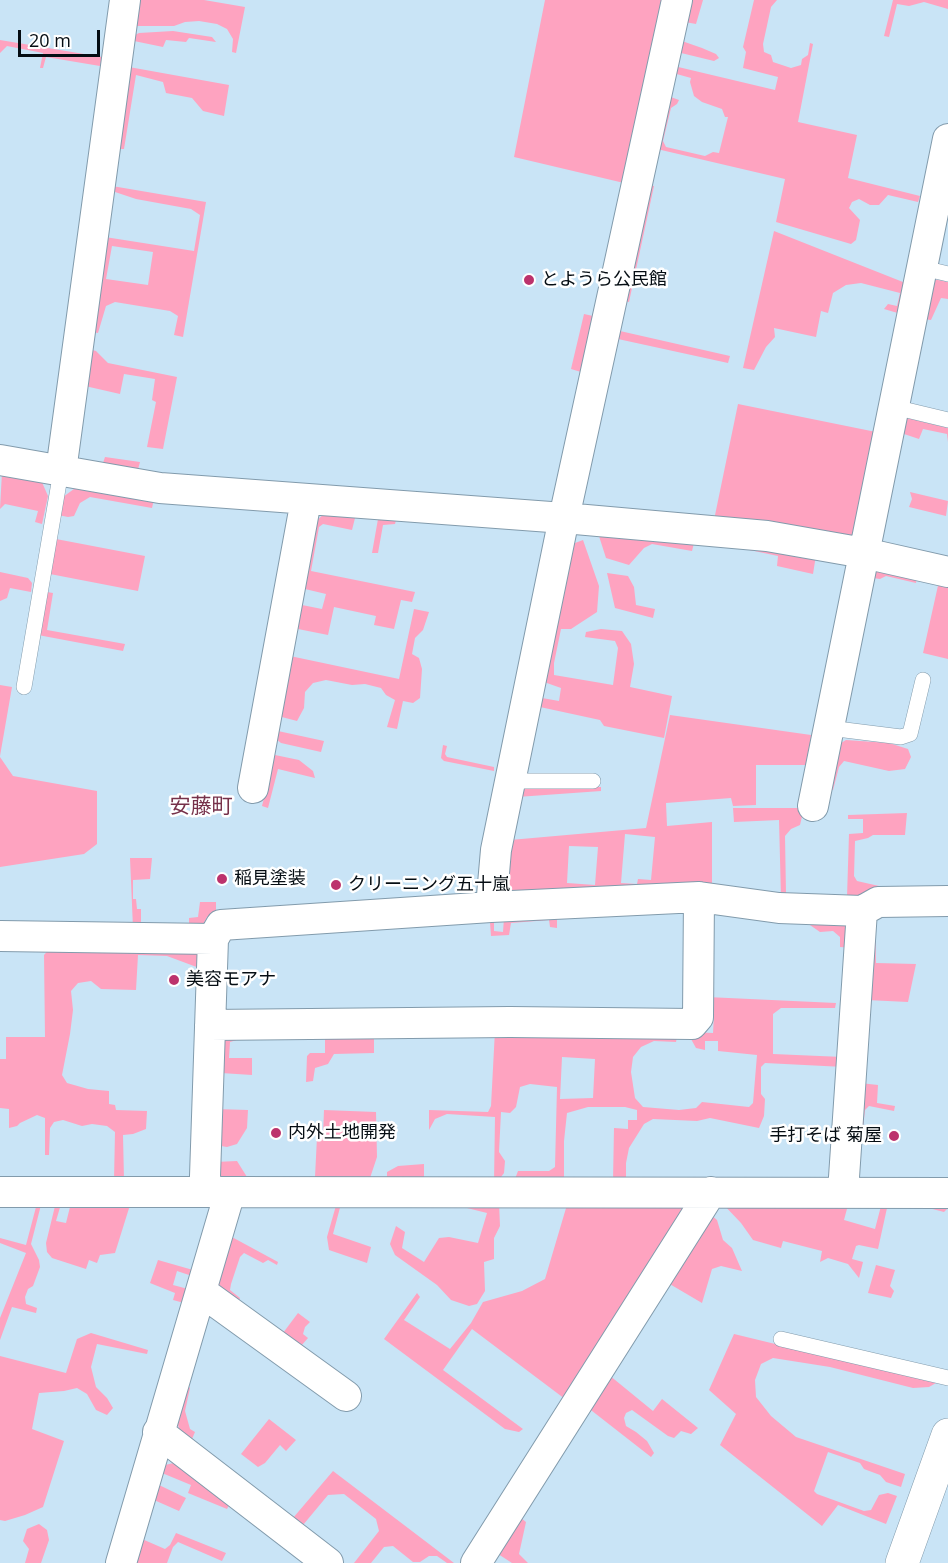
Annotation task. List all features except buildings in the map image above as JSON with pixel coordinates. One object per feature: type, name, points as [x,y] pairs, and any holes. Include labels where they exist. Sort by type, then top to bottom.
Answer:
[{"type":"street","points":[[61,471],[125,0]]},
{"type":"street","points":[[491,907],[496,850],[510,781],[564,518],[677,0]]},
{"type":"street","points":[[813,806],[894,407],[935,271],[948,138]]},
{"type":"street","points":[[0,460],[160,488],[564,518],[767,536],[864,553],[948,572]]},
{"type":"street","points":[[253,788],[306,500]]},
{"type":"street","points":[[210,1025],[510,1022],[692,1024],[699,1017],[699,897]]},
{"type":"street","points":[[219,1192],[205,1176],[213,939],[221,925],[491,907],[699,897],[779,908],[861,911],[878,902],[948,901]]},
{"type":"street","points":[[843,1192],[861,911]]},
{"type":"street","points":[[0,936],[213,939]]},
{"type":"street","points":[[0,1192],[948,1193]]},
{"type":"street","points":[[121,1563],[202,1292],[219,1192]]},
{"type":"street","points":[[476,1563],[711,1192]]},
{"type":"street","points":[[202,1292],[346,1396]]},
{"type":"street","points":[[159,1432],[328,1563]]},
{"type":"street","points":[[902,1563],[948,1435]]},
{"type":"lane","points":[[894,407],[948,420]]},
{"type":"lane","points":[[24,687],[61,471]]},
{"type":"lane","points":[[829,728],[901,737],[910,734],[923,680]]},
{"type":"lane","points":[[510,781],[593,781]]},
{"type":"lane","points":[[781,1339],[948,1378]]},
{"type":"shaded area","points":[[139,0],[204,0],[245,7],[236,53],[232,52],[233,39],[227,29],[217,24],[199,21],[174,26],[136,26]]},
{"type":"shaded area","points":[[545,0],[664,0],[624,183],[514,157]]},
{"type":"shaded area","points":[[688,0],[703,0],[696,24],[685,22]]},
{"type":"shaded area","points":[[754,0],[777,0],[771,7],[763,44],[764,52],[771,55],[773,62],[791,68],[801,65],[802,59],[808,55],[810,43],[813,44],[798,122],[857,135],[848,178],[920,196],[918,202],[888,195],[879,205],[870,205],[859,199],[852,202],[849,208],[860,220],[856,240],[851,244],[776,222],[785,179],[657,149],[668,96],[679,100],[671,108],[663,141],[666,147],[705,156],[713,152],[719,153],[728,117],[725,117],[722,109],[702,102],[694,96],[691,78],[673,73],[674,66],[775,90],[778,77],[743,68],[746,52],[743,47]]},
{"type":"shaded area","points":[[893,0],[948,0],[948,9],[924,2],[909,6],[897,4],[889,37],[884,36]]},
{"type":"shaded area","points":[[173,31],[212,37],[216,42],[189,38],[186,42],[166,40],[163,47],[134,41],[135,35],[139,33]]},
{"type":"shaded area","points":[[0,40],[102,57],[100,66],[46,57],[43,68],[40,68],[43,53],[7,46],[0,53]]},
{"type":"shaded area","points":[[679,40],[716,54],[719,58],[714,61],[677,52]]},
{"type":"shaded area","points":[[129,67],[229,85],[224,116],[203,111],[192,98],[166,93],[163,82],[136,75],[124,149],[117,149]]},
{"type":"shaded area","points":[[649,185],[654,186],[629,302],[624,301]]},
{"type":"shaded area","points":[[112,186],[206,202],[183,337],[174,335],[178,316],[170,311],[115,302],[106,306],[98,333],[92,332],[105,237],[194,251],[200,215],[191,209],[136,199],[112,191]],"holes":[[[112,246],[153,252],[148,285],[106,279]]]},
{"type":"shaded area","points":[[774,231],[908,284],[901,314],[884,309],[888,304],[897,306],[900,293],[861,283],[846,285],[833,293],[828,313],[821,311],[816,337],[774,328],[775,337],[766,347],[754,370],[743,368]]},
{"type":"shaded area","points":[[933,279],[948,282],[948,299],[941,298],[931,320],[924,319]]},
{"type":"shaded area","points":[[584,314],[593,316],[581,372],[571,369]]},
{"type":"shaded area","points":[[620,331],[730,356],[728,363],[618,339]]},
{"type":"shaded area","points":[[89,349],[96,351],[108,363],[177,377],[163,449],[147,447],[156,402],[152,400],[155,379],[124,374],[120,394],[85,386]]},
{"type":"shaded area","points":[[738,404],[876,432],[855,533],[846,538],[714,520]]},
{"type":"shaded area","points":[[903,417],[948,428],[948,442],[947,434],[923,429],[919,439],[901,433]]},
{"type":"shaded area","points":[[105,457],[140,462],[137,473],[102,466]]},
{"type":"shaded area","points":[[2,472],[41,480],[48,496],[42,524],[35,522],[38,511],[5,504],[0,509]]},
{"type":"shaded area","points":[[78,486],[154,499],[152,508],[90,497],[80,503],[74,516],[58,515],[63,497]]},
{"type":"shaded area","points":[[910,492],[948,501],[946,516],[909,507],[912,499]]},
{"type":"shaded area","points":[[324,514],[355,518],[352,530],[323,524],[319,527],[311,571],[415,592],[412,602],[401,600],[394,629],[374,625],[376,616],[334,607],[328,635],[298,629],[302,605],[322,609],[326,594],[305,589],[316,521]]},
{"type":"shaded area","points":[[378,519],[396,520],[395,524],[383,525],[378,553],[372,553]]},
{"type":"shaded area","points":[[598,533],[694,543],[692,551],[652,544],[644,548],[629,565],[606,558]]},
{"type":"shaded area","points":[[56,539],[145,556],[138,591],[50,574]]},
{"type":"shaded area","points":[[583,540],[599,586],[597,612],[571,629],[561,629],[554,663],[554,675],[613,685],[618,648],[615,641],[585,637],[586,632],[601,629],[622,631],[631,644],[634,664],[630,687],[672,696],[664,738],[604,726],[600,720],[540,707],[542,698],[559,701],[561,688],[544,682],[570,552],[575,543]]},
{"type":"shaded area","points":[[740,548],[816,555],[813,574],[777,566],[778,556]]},
{"type":"shaded area","points":[[883,569],[917,576],[916,583],[886,576],[880,579],[873,578],[874,573]]},
{"type":"shaded area","points":[[0,572],[28,578],[32,583],[31,592],[10,588],[7,598],[0,601]]},
{"type":"shaded area","points":[[607,573],[628,576],[634,587],[636,605],[655,609],[653,618],[615,608]]},
{"type":"shaded area","points":[[939,581],[948,583],[948,659],[923,653]]},
{"type":"shaded area","points":[[47,592],[53,593],[47,630],[125,644],[123,651],[38,635]]},
{"type":"shaded area","points":[[414,609],[429,612],[423,630],[415,638],[412,654],[419,658],[422,669],[420,698],[413,703],[403,701],[397,729],[387,727],[395,700],[386,695],[381,688],[365,684],[352,685],[326,680],[313,683],[305,692],[304,708],[297,721],[278,716],[290,656],[399,679]]},
{"type":"shaded area","points":[[0,685],[12,687],[0,756]]},
{"type":"shaded area","points":[[670,715],[811,735],[809,765],[756,765],[756,805],[733,806],[731,798],[666,803],[667,826],[712,822],[712,884],[507,896],[510,840],[646,828]],"holes":[[[625,834],[655,837],[651,880],[638,879],[637,884],[621,883]],[[569,846],[598,847],[595,885],[567,883]]]},
{"type":"shaded area","points":[[278,731],[324,741],[321,752],[281,743],[276,739]]},
{"type":"shaded area","points":[[846,740],[889,743],[908,749],[911,757],[905,769],[889,771],[844,761],[839,767],[833,790],[826,790],[833,748]]},
{"type":"shaded area","points":[[443,745],[447,746],[445,754],[447,757],[494,767],[494,771],[444,761],[441,758]]},
{"type":"shaded area","points":[[275,755],[299,760],[313,771],[315,778],[278,769],[268,808],[262,806]]},
{"type":"shaded area","points":[[0,757],[13,776],[97,791],[97,844],[84,854],[0,867]]},
{"type":"shaded area","points":[[601,787],[601,791],[517,797],[526,788]]},
{"type":"shaded area","points":[[733,808],[804,808],[800,825],[791,829],[785,836],[786,894],[847,897],[849,834],[863,833],[863,819],[848,819],[848,815],[907,813],[905,835],[873,835],[855,841],[854,876],[857,881],[879,886],[879,891],[853,902],[781,898],[779,820],[734,822]]},
{"type":"shaded area","points":[[130,858],[152,858],[150,879],[133,880],[133,899],[136,899],[137,909],[141,909],[141,929],[133,928]]},
{"type":"shaded area","points":[[200,902],[216,902],[216,913],[207,917],[200,930],[189,932],[189,918],[198,917]]},
{"type":"shaded area","points":[[557,915],[557,928],[550,927],[549,920],[511,923],[509,935],[491,936],[490,922],[494,918],[494,931],[503,932],[504,918]]},
{"type":"shaded area","points":[[875,917],[876,963],[916,964],[908,1002],[867,1000]]},
{"type":"shaded area","points":[[842,920],[853,931],[853,948],[840,947],[840,937],[833,931],[820,932],[807,923]]},
{"type":"shaded area","points":[[51,947],[196,948],[202,955],[202,969],[167,956],[138,955],[136,990],[101,989],[91,981],[78,983],[71,991],[73,1010],[62,1075],[67,1083],[88,1089],[109,1091],[109,1104],[115,1105],[116,1110],[147,1111],[146,1129],[123,1135],[124,1180],[114,1180],[115,1132],[107,1126],[92,1124],[82,1126],[63,1120],[54,1122],[50,1128],[49,1155],[45,1155],[45,1118],[37,1115],[9,1128],[9,1109],[0,1108],[0,1059],[6,1059],[6,1037],[45,1037],[44,955]]},
{"type":"shaded area","points":[[707,997],[836,1003],[835,1008],[781,1008],[773,1014],[773,1054],[843,1057],[844,1067],[765,1063],[761,1067],[761,1094],[765,1099],[764,1116],[759,1128],[710,1118],[697,1121],[653,1119],[644,1124],[629,1148],[626,1178],[613,1181],[614,1128],[628,1129],[628,1120],[637,1120],[637,1110],[625,1107],[588,1107],[567,1113],[564,1178],[515,1179],[518,1171],[549,1171],[555,1167],[557,1087],[530,1084],[520,1087],[516,1107],[510,1113],[501,1112],[499,1152],[505,1161],[504,1173],[498,1181],[494,1182],[495,1117],[447,1114],[435,1119],[429,1130],[429,1110],[488,1112],[491,1106],[495,1030],[678,1032],[676,1042],[654,1041],[641,1047],[633,1057],[631,1072],[635,1098],[643,1107],[679,1110],[696,1108],[702,1102],[749,1107],[753,1103],[757,1055],[718,1051],[718,1041],[705,1041],[705,1050],[696,1048],[691,1039],[692,1032],[713,1033],[714,1015],[706,1011]],"holes":[[[562,1057],[595,1059],[593,1098],[560,1099]]]},
{"type":"shaded area","points":[[232,1032],[250,1036],[230,1042],[229,1058],[252,1058],[252,1075],[221,1073],[222,1042]]},
{"type":"shaded area","points":[[374,1034],[374,1053],[334,1054],[328,1064],[315,1068],[313,1081],[306,1082],[307,1056],[310,1053],[325,1053],[325,1035]]},
{"type":"shaded area","points":[[860,1083],[878,1085],[877,1103],[895,1106],[894,1111],[869,1106],[865,1110],[863,1128],[856,1127]]},
{"type":"shaded area","points":[[215,1109],[248,1110],[247,1128],[237,1144],[227,1147],[215,1145]]},
{"type":"shaded area","points":[[324,1110],[376,1112],[377,1157],[368,1184],[221,1184],[215,1162],[237,1161],[247,1177],[315,1177],[317,1137],[323,1135]]},
{"type":"shaded area","points":[[424,1164],[424,1182],[387,1182],[387,1172],[398,1166]]},
{"type":"shaded area","points":[[696,1197],[565,1399],[472,1329],[443,1370],[523,1429],[519,1432],[505,1429],[384,1339],[417,1293],[420,1297],[404,1320],[450,1349],[471,1323],[483,1302],[522,1291],[545,1279],[569,1198]]},
{"type":"shaded area","points":[[729,1198],[845,1201],[948,1200],[948,1208],[944,1212],[921,1206],[887,1208],[878,1249],[856,1246],[852,1259],[863,1262],[859,1278],[848,1264],[828,1258],[820,1262],[822,1251],[783,1241],[781,1248],[753,1240],[722,1203]],"holes":[[[848,1205],[881,1206],[875,1229],[844,1220]]]},
{"type":"shaded area","points":[[342,1200],[333,1234],[371,1247],[367,1263],[329,1250],[327,1237],[337,1202]]},
{"type":"shaded area","points":[[42,1201],[31,1244],[40,1267],[33,1286],[28,1289],[25,1297],[26,1304],[37,1308],[36,1313],[12,1307],[0,1340],[0,1318],[26,1253],[0,1243],[0,1238],[26,1245],[36,1207],[25,1203]]},
{"type":"shaded area","points":[[56,1202],[130,1205],[115,1253],[100,1255],[97,1263],[89,1260],[86,1269],[52,1258],[47,1252],[46,1243]],"holes":[[[61,1204],[70,1207],[66,1223],[56,1221]]]},
{"type":"shaded area","points":[[499,1202],[500,1226],[494,1238],[494,1259],[484,1262],[485,1291],[477,1304],[469,1306],[451,1300],[437,1285],[395,1255],[390,1244],[396,1226],[405,1232],[402,1248],[424,1262],[439,1238],[449,1237],[478,1243],[487,1213],[463,1207]]},
{"type":"shaded area","points":[[710,1214],[717,1220],[723,1240],[732,1248],[742,1271],[721,1266],[712,1269],[702,1303],[668,1283]]},
{"type":"shaded area","points":[[230,1236],[278,1262],[277,1265],[268,1260],[263,1263],[244,1253],[240,1257],[230,1290],[240,1298],[238,1303],[218,1290],[217,1277]]},
{"type":"shaded area","points":[[158,1260],[193,1270],[192,1276],[177,1271],[173,1285],[188,1289],[184,1303],[173,1300],[175,1293],[150,1283]]},
{"type":"shaded area","points":[[876,1265],[895,1270],[890,1286],[894,1291],[891,1298],[868,1293]]},
{"type":"shaded area","points":[[298,1313],[310,1322],[303,1334],[308,1338],[301,1346],[283,1333]]},
{"type":"shaded area","points":[[91,1333],[148,1350],[147,1354],[97,1344],[91,1367],[96,1387],[113,1408],[107,1415],[96,1410],[87,1394],[77,1388],[39,1393],[32,1429],[64,1441],[43,1507],[25,1515],[5,1521],[0,1520],[0,1356],[66,1373],[77,1339]]},
{"type":"shaded area","points":[[734,1334],[936,1383],[929,1387],[913,1388],[830,1367],[773,1358],[761,1364],[755,1380],[756,1397],[771,1416],[796,1437],[905,1474],[901,1487],[886,1482],[880,1475],[864,1469],[860,1463],[828,1452],[814,1491],[864,1511],[871,1510],[879,1495],[888,1493],[897,1496],[886,1524],[838,1505],[822,1526],[720,1445],[736,1414],[709,1390]]},
{"type":"shaded area","points":[[609,1375],[653,1411],[662,1399],[698,1428],[691,1434],[681,1431],[674,1438],[632,1410],[626,1413],[624,1418],[626,1426],[647,1441],[654,1453],[651,1457],[587,1407]]},
{"type":"shaded area","points":[[185,1383],[190,1388],[185,1411],[190,1429],[195,1432],[192,1439],[179,1429],[176,1415]]},
{"type":"shaded area","points":[[269,1419],[296,1440],[286,1451],[280,1445],[265,1463],[258,1467],[241,1454]]},
{"type":"shaded area","points":[[178,1462],[231,1501],[227,1509],[188,1493],[191,1485],[162,1473],[165,1465]]},
{"type":"shaded area","points":[[333,1471],[454,1563],[447,1563],[437,1556],[429,1556],[420,1562],[413,1562],[393,1546],[384,1547],[371,1563],[354,1563],[379,1531],[376,1519],[344,1494],[328,1495],[303,1525],[293,1518]]},
{"type":"shaded area","points":[[159,1485],[186,1498],[179,1511],[154,1500]]},
{"type":"shaded area","points":[[517,1515],[526,1522],[519,1554],[528,1563],[512,1563],[495,1552]]},
{"type":"shaded area","points":[[39,1524],[47,1530],[49,1540],[41,1563],[25,1563],[29,1549],[23,1541],[27,1529]]},
{"type":"shaded area","points":[[176,1533],[226,1553],[222,1561],[178,1542],[173,1547],[167,1563],[135,1563],[142,1539],[165,1549],[170,1545]]},
{"type":"place","name":"とようら公民館","points":[[529,280]]},
{"type":"place","name":"稲見塗装","points":[[222,879]]},
{"type":"place","name":"クリーニング五十嵐","points":[[336,885]]},
{"type":"place","name":"美容モアナ","points":[[174,980]]},
{"type":"place","name":"内外土地開発","points":[[276,1133]]},
{"type":"place","name":"手打そば 菊屋","points":[[894,1136]]},
{"type":"district","name":"安藤町","points":[[201,807]]}]
